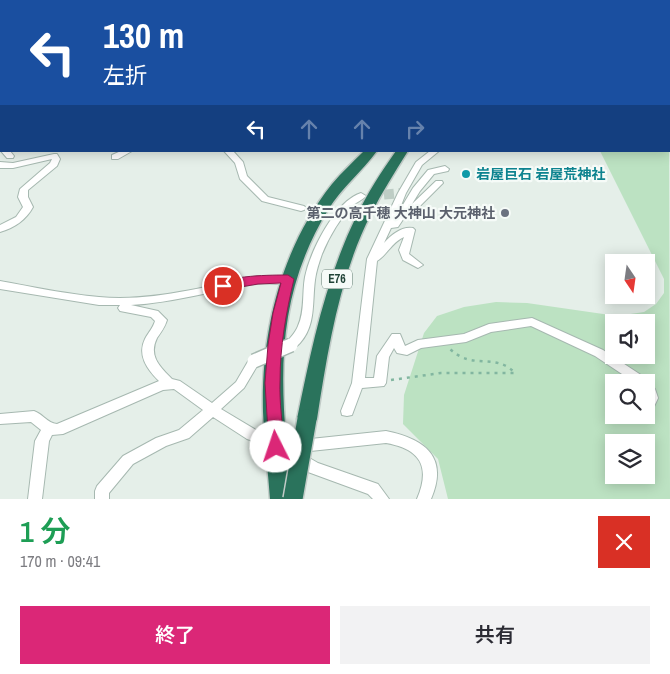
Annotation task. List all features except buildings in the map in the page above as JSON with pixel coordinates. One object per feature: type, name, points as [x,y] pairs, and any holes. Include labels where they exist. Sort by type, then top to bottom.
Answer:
[{"type":"highway","points":[[281,499],[272,383],[279,313],[288,279],[300,250],[323,209],[337,188],[370,152]]},
{"type":"highway","name":"E76","points":[[292,499],[324,326],[333,291],[344,259],[367,206],[401,152]]},
{"type":"street","points":[[115,158],[126,152]]},
{"type":"street","points":[[229,152],[239,162],[243,177],[265,199],[301,208]]},
{"type":"street","points":[[391,225],[402,193],[419,164],[434,152]]},
{"type":"street","points":[[0,164],[8,167],[40,157],[54,156],[56,159],[54,164],[24,190],[23,197],[28,207],[25,214],[0,229]]},
{"type":"street","points":[[348,411],[358,383],[372,259],[391,225],[416,190],[431,172],[445,169]]},
{"type":"street","points":[[391,225],[439,183]]},
{"type":"street","points":[[102,499],[102,491],[128,460],[161,442],[184,434],[240,385],[254,361],[291,345],[302,335],[306,324],[312,270],[324,237],[352,200],[361,196]]},
{"type":"street","points":[[372,259],[378,256],[395,237],[410,230],[403,248],[404,255],[410,262],[418,265]]},
{"type":"street","points":[[0,285],[99,301],[127,301],[169,297],[258,280],[288,279]]},
{"type":"street","points":[[127,301],[124,308],[154,314],[161,320],[160,326],[148,344],[146,353],[151,365],[169,384]]},
{"type":"street","points":[[358,383],[380,383],[383,356],[396,337],[401,350],[407,351],[418,344],[466,338],[489,328],[532,322],[599,353],[631,374]]},
{"type":"street","points":[[0,420],[34,416],[48,429],[58,430],[162,385],[176,384],[212,410],[313,468],[372,489],[382,499]]},
{"type":"street","points":[[35,499],[42,441],[48,429]]},
{"type":"street","points":[[276,447],[295,447],[386,438],[398,439],[416,447],[428,458],[431,471],[429,489],[424,499]]},
{"type":"path","points":[[380,383],[409,376],[439,373],[494,372],[508,376],[515,373],[503,363],[463,360],[456,356],[446,340]]},
{"type":"green space","points":[[600,152],[669,152],[670,499],[448,499],[438,459],[403,424],[404,395],[424,333],[437,316],[464,307],[496,302],[527,303],[605,314],[605,364],[655,364],[655,314],[630,314],[644,312],[656,304],[664,293],[664,279],[655,261],[655,254],[652,254]]},
{"type":"tunnel","points":[[369,196],[402,193]]},
{"type":"place","name":"岩屋巨石 岩屋荒神社","points":[[466,174]]},
{"type":"place","name":"第二の高千穂 大神山 大元神社","points":[[505,213]]},
{"type":"route","points":[[223,286],[258,280],[288,279],[279,313],[272,383],[276,447]]}]
